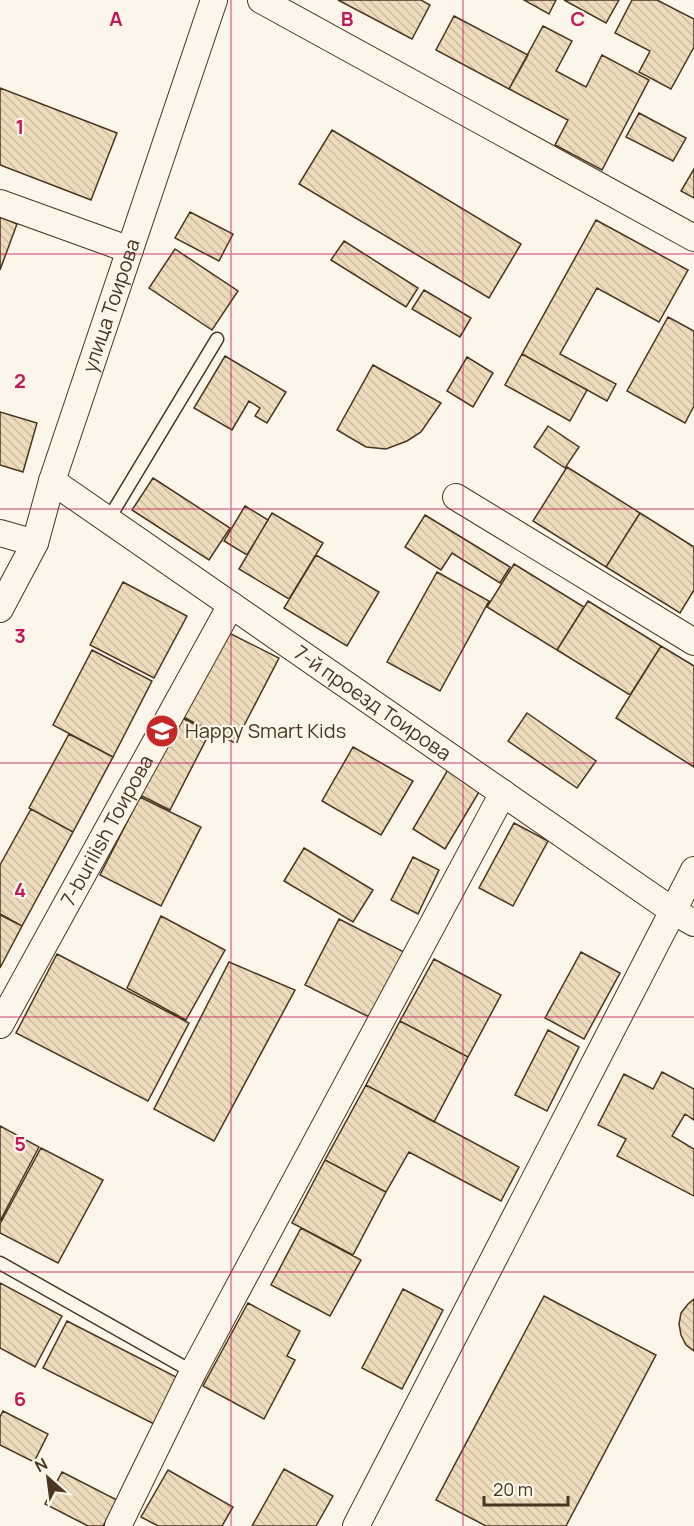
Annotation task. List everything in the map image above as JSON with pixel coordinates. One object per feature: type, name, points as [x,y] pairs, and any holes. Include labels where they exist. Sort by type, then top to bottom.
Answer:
[{"type":"street","name":"улица Тоирова","points":[[0,609],[35,543],[52,481],[214,0]]},
{"type":"street","points":[[261,0],[694,238]]},
{"type":"street","points":[[0,203],[130,250]]},
{"type":"street","name":"7-й проезд Тоирова","points":[[52,481],[684,917]]},
{"type":"street","points":[[456,497],[694,642]]},
{"type":"street","points":[[0,533],[35,543]]},
{"type":"street","name":"7-burilish Тоирова","points":[[0,1025],[231,605]]},
{"type":"street","points":[[118,1526],[193,1371],[503,793]]},
{"type":"street","points":[[356,1526],[684,917],[694,870]]},
{"type":"lane","points":[[108,520],[217,339]]},
{"type":"lane","points":[[0,1263],[193,1371]]},
{"type":"building","points":[[338,0],[421,0],[430,5],[412,39]]},
{"type":"building","points":[[524,0],[556,0],[549,14]]},
{"type":"building","points":[[564,0],[619,0],[606,23]]},
{"type":"building","points":[[632,0],[657,0],[694,19],[694,47],[671,89],[639,72],[650,51],[615,33]]},
{"type":"building","points":[[454,16],[528,55],[509,89],[436,50]]},
{"type":"building","points":[[543,26],[572,41],[556,71],[586,87],[602,55],[649,80],[602,170],[555,145],[568,120],[509,89]]},
{"type":"building","points":[[0,88],[117,133],[91,200],[0,165]]},
{"type":"building","points":[[639,113],[686,138],[673,161],[626,137]]},
{"type":"building","points":[[332,130],[521,244],[489,298],[299,184]]},
{"type":"building","points":[[694,169],[694,198],[681,191]]},
{"type":"building","points":[[190,212],[233,234],[219,261],[175,238]]},
{"type":"building","points":[[0,217],[17,224],[0,270]]},
{"type":"building","points":[[596,220],[688,270],[659,322],[597,288],[560,354],[616,384],[607,401],[522,354]]},
{"type":"building","points":[[344,241],[418,288],[406,307],[331,260]]},
{"type":"building","points":[[175,249],[238,291],[212,330],[149,288]]},
{"type":"building","points":[[424,290],[471,318],[460,337],[412,309]]},
{"type":"building","points":[[668,317],[694,331],[694,406],[685,423],[627,391]]},
{"type":"building","points":[[522,354],[587,390],[570,421],[505,385]]},
{"type":"building","points":[[225,356],[286,392],[267,423],[255,416],[260,408],[249,401],[232,430],[194,408]]},
{"type":"building","points":[[467,357],[493,373],[473,407],[447,391]]},
{"type":"building","points":[[373,365],[441,403],[421,432],[407,441],[386,449],[366,447],[337,430]]},
{"type":"building","points":[[0,412],[37,423],[23,472],[0,465]]},
{"type":"building","points":[[548,426],[579,447],[565,468],[534,447]]},
{"type":"building","points":[[567,467],[640,513],[606,567],[533,521]]},
{"type":"building","points":[[153,478],[230,528],[209,560],[132,510]]},
{"type":"building","points":[[245,506],[268,520],[247,555],[224,541]]},
{"type":"building","points":[[272,513],[323,543],[289,599],[239,569]]},
{"type":"building","points":[[640,513],[694,547],[694,590],[680,613],[606,567]]},
{"type":"building","points":[[425,515],[510,567],[500,583],[452,553],[441,570],[405,547]]},
{"type":"building","points":[[316,555],[379,592],[347,646],[284,608]]},
{"type":"building","points":[[514,564],[584,607],[557,650],[487,607]]},
{"type":"building","points":[[437,572],[489,601],[440,691],[387,662]]},
{"type":"building","points":[[123,582],[187,616],[154,678],[90,645]]},
{"type":"building","points":[[588,601],[661,646],[630,695],[557,650]]},
{"type":"building","points":[[225,631],[279,658],[235,743],[181,716]]},
{"type":"building","points":[[661,646],[694,666],[694,767],[616,718]]},
{"type":"building","points":[[92,650],[152,681],[113,757],[53,725]]},
{"type":"building","points":[[527,713],[596,761],[577,788],[508,741]]},
{"type":"building","points":[[180,717],[210,732],[170,810],[140,795]]},
{"type":"building","points":[[69,734],[113,757],[73,832],[29,808]]},
{"type":"building","points":[[353,747],[413,781],[381,835],[322,801]]},
{"type":"building","points":[[449,768],[482,787],[445,849],[413,829]]},
{"type":"building","points":[[140,797],[201,827],[161,906],[100,875]]},
{"type":"building","points":[[31,809],[73,832],[22,926],[0,914],[0,865]]},
{"type":"building","points":[[514,823],[548,841],[513,906],[479,888]]},
{"type":"building","points":[[304,848],[373,890],[353,922],[284,881]]},
{"type":"building","points":[[413,857],[439,870],[418,914],[391,900]]},
{"type":"building","points":[[0,915],[22,926],[0,968]]},
{"type":"building","points":[[161,916],[225,950],[186,1020],[127,988]]},
{"type":"building","points":[[339,919],[404,952],[371,1018],[305,985]]},
{"type":"building","points":[[581,952],[620,973],[584,1039],[545,1018]]},
{"type":"building","points":[[57,954],[189,1023],[148,1101],[16,1033]]},
{"type":"building","points":[[434,959],[501,995],[468,1057],[400,1021]]},
{"type":"building","points":[[229,962],[295,990],[214,1141],[154,1109]]},
{"type":"building","points":[[400,1021],[468,1057],[434,1122],[366,1085]]},
{"type":"building","points":[[548,1030],[579,1047],[547,1111],[515,1095]]},
{"type":"building","points":[[662,1072],[694,1089],[694,1120],[685,1114],[672,1136],[694,1149],[694,1196],[617,1156],[626,1139],[598,1125],[624,1074],[653,1089]]},
{"type":"building","points":[[366,1085],[519,1167],[501,1201],[409,1152],[386,1192],[325,1160]]},
{"type":"building","points":[[0,1126],[39,1147],[0,1221]]},
{"type":"building","points":[[41,1148],[103,1180],[58,1263],[0,1233],[0,1224]]},
{"type":"building","points":[[325,1160],[386,1192],[353,1255],[292,1223]]},
{"type":"building","points":[[301,1228],[361,1260],[330,1316],[271,1285]]},
{"type":"building","points":[[0,1283],[62,1316],[35,1367],[0,1348]]},
{"type":"building","points":[[403,1289],[443,1310],[402,1389],[362,1368]]},
{"type":"building","points":[[544,1296],[656,1355],[566,1526],[486,1526],[436,1500]]},
{"type":"building","points":[[694,1299],[694,1351],[686,1345],[679,1324],[681,1313]]},
{"type":"building","points":[[248,1303],[300,1331],[287,1356],[295,1360],[264,1419],[203,1386]]},
{"type":"building","points":[[67,1321],[182,1380],[158,1426],[43,1368]]},
{"type":"building","points":[[3,1411],[48,1434],[34,1462],[0,1445],[0,1417]]},
{"type":"building","points":[[284,1469],[333,1496],[316,1526],[252,1526]]},
{"type":"building","points":[[168,1470],[233,1507],[222,1526],[158,1526],[141,1517]]},
{"type":"building","points":[[62,1472],[117,1500],[103,1526],[88,1526],[45,1504]]},
{"type":"place","name":"Happy Smart Kids","points":[[162,731]]}]
